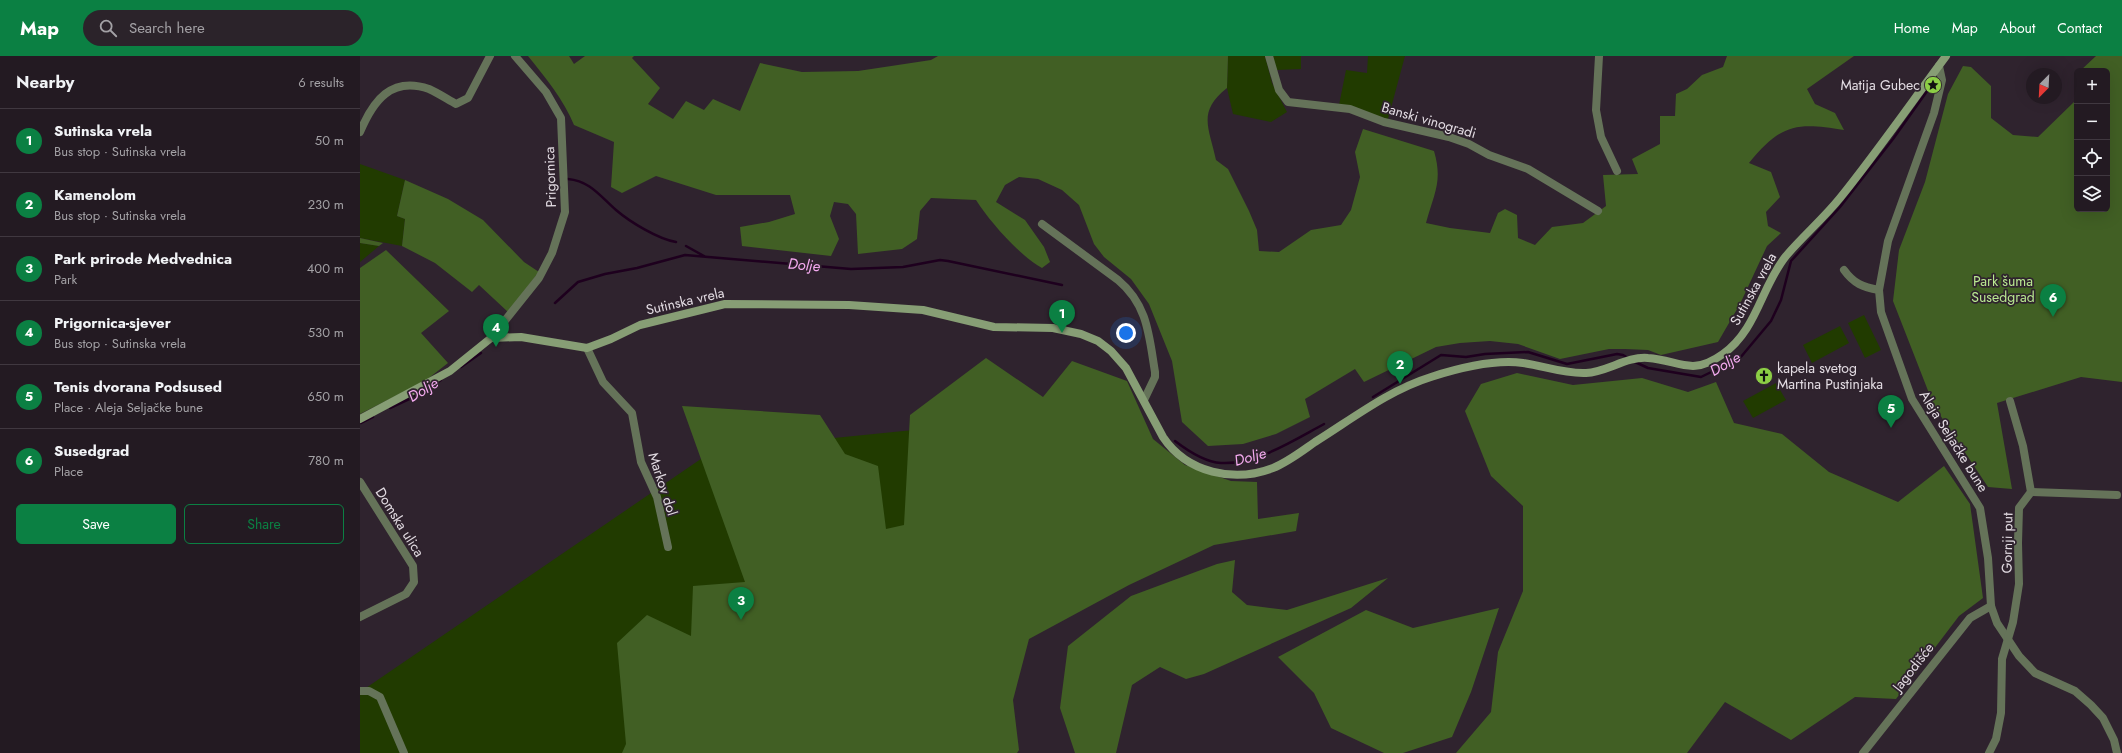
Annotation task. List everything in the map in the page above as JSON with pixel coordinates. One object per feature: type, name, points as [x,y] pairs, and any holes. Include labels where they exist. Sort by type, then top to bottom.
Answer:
[{"type":"street","points":[[360,132],[365,120],[380,96],[400,86],[428,89],[456,104],[468,98],[490,56]]},
{"type":"street","name":"Prigornica","points":[[491,338],[539,278],[552,253],[565,212],[561,118],[546,92],[515,56]]},
{"type":"street","name":"Banski vinogradi","points":[[1269,56],[1279,90],[1288,102],[1350,109],[1384,122],[1448,137],[1528,169],[1598,212]]},
{"type":"street","points":[[1599,56],[1596,110],[1601,137],[1617,171]]},
{"type":"street","points":[[1939,66],[1946,56]]},
{"type":"street","name":"Sutinska vrela","points":[[491,338],[521,337],[587,348],[611,340],[640,325],[725,304],[849,305],[909,309],[946,315],[982,325],[1053,328],[1081,334],[1098,341],[1111,352],[1126,368],[1169,446],[1185,460],[1210,472],[1242,474],[1260,472],[1280,465],[1402,389],[1440,374],[1468,367],[1513,362],[1534,364],[1559,371],[1583,374],[1601,371],[1639,358],[1648,358],[1684,366],[1703,365],[1721,356],[1738,342],[1751,324],[1786,256],[1838,200],[1939,66]]},
{"type":"street","name":"Aleja Seljačke bune","points":[[1939,66],[1942,80],[1913,175],[1888,240],[1879,290],[1882,318],[1912,399],[1980,508],[1988,558],[1991,606],[1997,623],[2008,642],[2035,673],[2074,691],[2091,705],[2103,718],[2114,740],[2117,753]]},
{"type":"street","points":[[1042,224],[1118,280],[1129,289],[1138,302],[1147,325],[1155,372],[1155,377],[1144,400]]},
{"type":"street","points":[[1844,270],[1851,280],[1858,284],[1864,287],[1879,290]]},
{"type":"street","points":[[360,419],[450,371],[491,338]]},
{"type":"street","name":"Markov dol","points":[[587,348],[603,382],[632,413],[641,462],[657,497],[668,547]]},
{"type":"street","points":[[2010,401],[2024,446],[2030,492],[2117,496]]},
{"type":"street","name":"Domska ulica","points":[[360,482],[413,566],[414,582],[406,594],[360,617]]},
{"type":"street","name":"Gornji put","points":[[1989,753],[1996,739],[2001,713],[2002,659],[2014,622],[2019,584],[2019,508],[2030,492]]},
{"type":"street","name":"Jagodišće","points":[[1863,753],[1970,618],[1991,606]]},
{"type":"street","points":[[360,691],[369,691],[380,697],[404,753]]},
{"type":"green space","points":[[528,56],[569,56],[574,64],[585,56],[634,56],[632,58],[660,88],[648,104],[673,119],[686,101],[704,110],[713,99],[740,111],[760,63],[802,72],[858,71],[931,60],[938,56],[1228,56],[1227,88],[1218,97],[1208,113],[1208,129],[1216,160],[1228,169],[1249,211],[1257,230],[1259,251],[1279,252],[1311,230],[1341,225],[1351,210],[1360,177],[1355,152],[1363,129],[1434,151],[1437,162],[1438,179],[1426,223],[1450,228],[1490,233],[1498,213],[1505,209],[1517,215],[1518,238],[1535,245],[1552,227],[1583,223],[1606,206],[1603,175],[1638,174],[1632,159],[1660,144],[1660,116],[1675,116],[1676,94],[1687,89],[1702,75],[1723,67],[1727,56],[1854,56],[1807,89],[1815,104],[1835,113],[1844,130],[1813,126],[1790,129],[1780,133],[1771,140],[1749,163],[1771,172],[1780,197],[1766,212],[1768,226],[1781,233],[1767,246],[1740,304],[1718,342],[1661,355],[1648,350],[1609,349],[1560,359],[1518,344],[1490,341],[1460,343],[1436,347],[1364,382],[1355,369],[1305,399],[1310,417],[1276,434],[1243,444],[1208,446],[1182,422],[1172,361],[1149,304],[1131,279],[1104,257],[1094,244],[1079,205],[1062,190],[1038,179],[1019,177],[1005,185],[996,202],[1025,220],[1044,247],[1050,262],[1042,268],[1033,263],[1006,238],[976,200],[931,198],[920,211],[917,239],[902,249],[858,254],[856,214],[848,204],[834,202],[830,216],[839,239],[831,256],[742,246],[740,227],[769,222],[795,214],[790,195],[716,195],[656,176],[622,193],[611,187],[614,142],[574,125],[560,98]]},
{"type":"green space","points":[[1228,56],[1265,56],[1272,83],[1287,112],[1271,122],[1233,114],[1227,88]]},
{"type":"green space","points":[[1273,56],[1301,56],[1301,69],[1276,70]]},
{"type":"green space","points":[[1368,56],[1405,56],[1388,119],[1339,105],[1346,70],[1367,73]]},
{"type":"green space","name":"Park šuma Susedgrad","points":[[2096,56],[2122,56],[2122,382],[2081,377],[1997,403],[2012,489],[1988,487],[1934,406],[1893,301],[1899,250],[1925,182],[1948,94],[1963,66],[1971,67],[1991,86],[1991,118],[2013,135],[2038,137],[2074,102],[2074,212],[2110,212],[2110,68],[2083,68]]},
{"type":"green space","points":[[360,164],[405,180],[397,216],[405,219],[402,246],[360,238]]},
{"type":"green space","points":[[405,180],[448,199],[483,220],[524,262],[539,272],[508,312],[479,285],[472,292],[435,263],[402,246],[405,219],[397,216]]},
{"type":"green space","points":[[360,238],[383,243],[379,246],[360,243]]},
{"type":"green space","points":[[360,243],[379,246],[360,262]]},
{"type":"green space","points":[[386,250],[449,311],[421,333],[448,363],[425,381],[360,414],[360,268]]},
{"type":"green space","points":[[1864,315],[1881,350],[1865,358],[1848,323]]},
{"type":"green space","points":[[1840,326],[1849,343],[1812,363],[1803,345]]},
{"type":"green space","points":[[986,358],[1043,397],[1072,361],[1127,381],[1153,439],[1185,465],[1231,481],[1257,482],[1258,519],[1299,513],[1296,531],[1214,545],[1129,585],[1029,639],[1013,700],[1019,750],[1017,753],[622,753],[626,744],[617,643],[647,615],[691,636],[693,586],[745,582],[682,406],[820,415],[845,454],[878,466],[886,529],[904,525],[910,415]]},
{"type":"green space","points":[[1517,373],[1573,385],[1642,378],[1688,392],[1716,382],[1734,423],[1782,434],[1829,472],[1898,502],[1944,466],[1970,504],[1983,598],[1959,616],[1896,699],[1855,697],[1791,740],[1725,702],[1687,753],[1456,753],[1491,712],[1498,652],[1523,591],[1523,506],[1491,476],[1465,411],[1481,384]]},
{"type":"green space","points":[[1776,383],[1786,400],[1753,418],[1743,401]]},
{"type":"green space","points":[[963,425],[967,753],[360,753],[360,692],[714,450]]},
{"type":"green space","points":[[1235,560],[1232,592],[1247,605],[1287,610],[1388,578],[1351,608],[1204,674],[1186,679],[1160,667],[1132,685],[1116,753],[1075,753],[1060,708],[1068,646],[1131,596],[1217,564]]},
{"type":"green space","points":[[1499,608],[1471,692],[1452,737],[1403,753],[1384,753],[1331,728],[1314,693],[1278,657],[1366,610],[1413,628]]},
{"type":"waterway","name":"Dolje","points":[[1633,361],[1648,368],[1701,377],[1740,358],[1771,321],[1781,300],[1791,261],[1840,207],[1893,139],[1930,87]]},
{"type":"waterway","points":[[568,179],[576,180],[589,186],[622,215],[636,225],[661,237],[676,242]]},
{"type":"waterway","points":[[686,246],[704,256]]},
{"type":"waterway","name":"Dolje","points":[[555,303],[578,282],[685,255],[851,269],[903,267],[940,260],[1062,285]]},
{"type":"waterway","name":"Dolje","points":[[1373,397],[1441,355],[1466,357],[1485,354],[1528,352],[1567,364],[1617,354],[1628,358]]},
{"type":"waterway","name":"Dolje","points":[[461,367],[481,353]]},
{"type":"waterway","name":"Dolje","points":[[390,408],[422,393],[441,380]]},
{"type":"waterway","name":"Dolje","points":[[361,423],[373,417]]},
{"type":"waterway","name":"Dolje","points":[[1175,441],[1208,461],[1234,463],[1261,456],[1324,424]]},
{"type":"place","name":"Matija Gubec","points":[[1933,85]]},
{"type":"place","name":"Susedgrad","points":[[2053,317]]},
{"type":"place","name":"Sutinska vrela","points":[[1062,333]]},
{"type":"place","name":"Prigornica-sjever","points":[[496,347]]},
{"type":"place","name":"kapela svetog Martina Pustinjaka","points":[[1764,376]]},
{"type":"place","name":"Kamenolom","points":[[1400,384]]},
{"type":"place","name":"Tenis dvorana Podsused","points":[[1891,428]]},
{"type":"place","name":"Park prirode Medvednica","points":[[741,620]]}]
